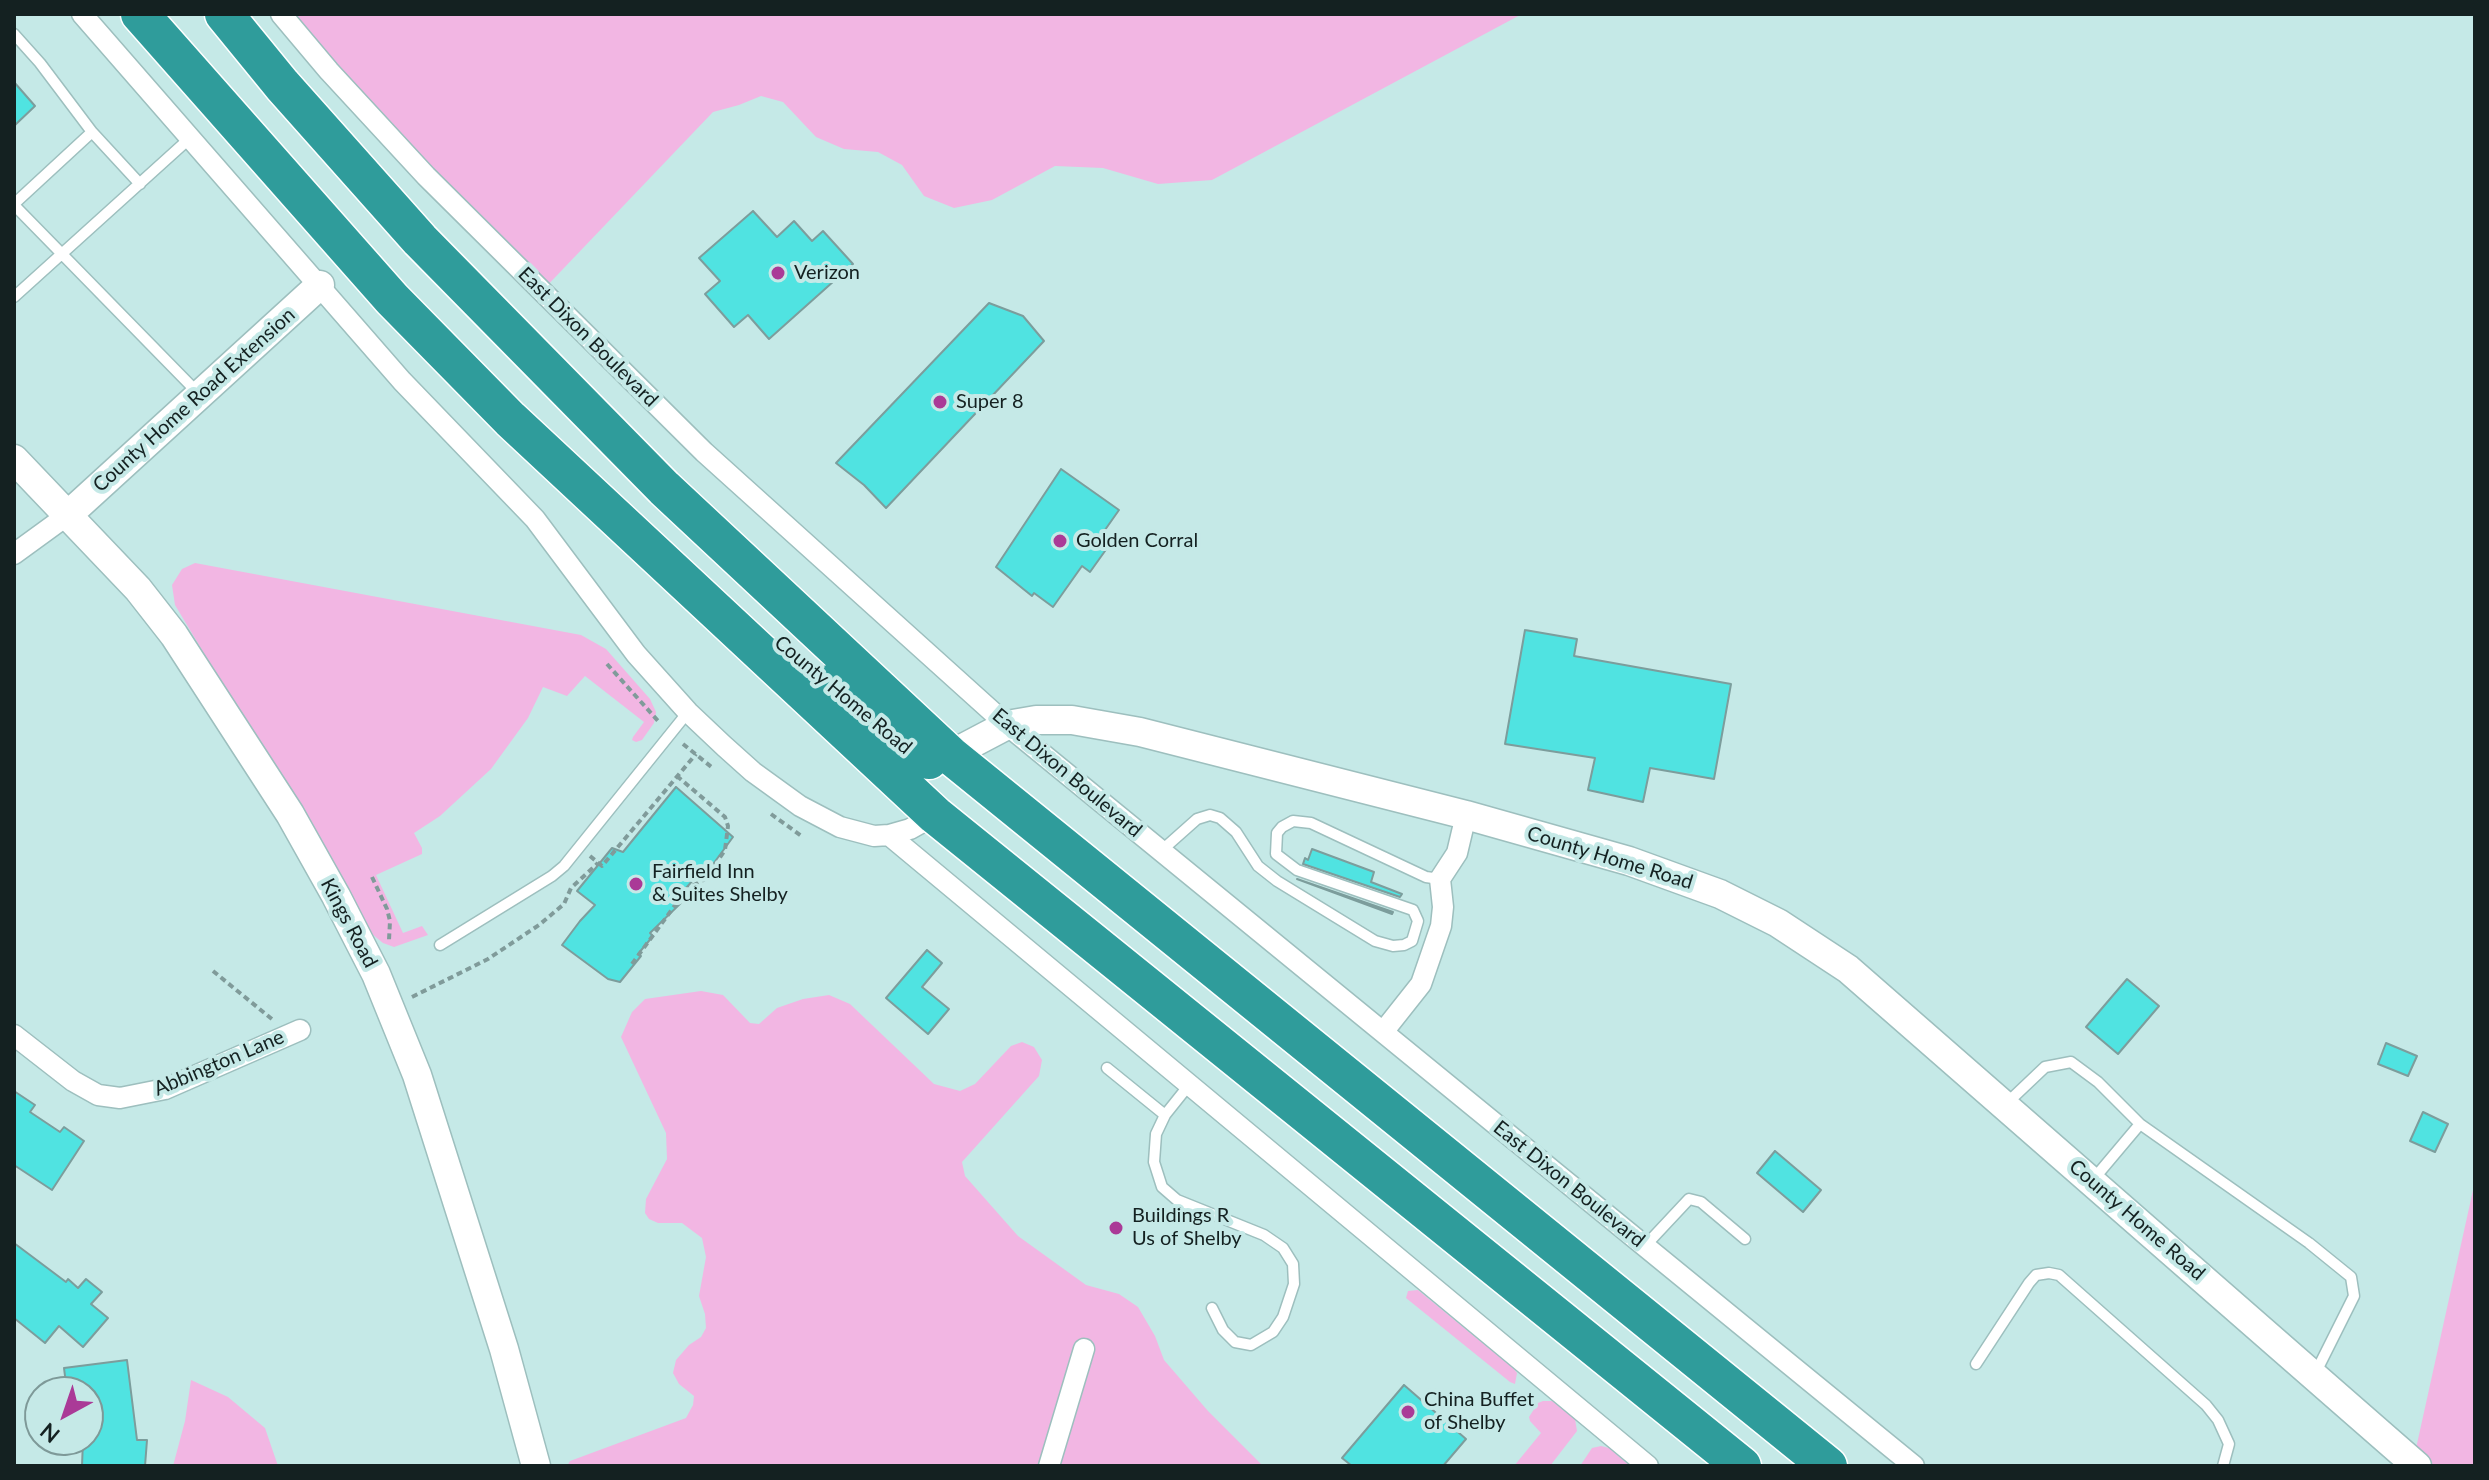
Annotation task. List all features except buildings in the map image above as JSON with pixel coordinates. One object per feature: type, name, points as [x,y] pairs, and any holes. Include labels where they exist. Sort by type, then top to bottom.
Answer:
[{"type":"highway","points":[[140,14],[392,299],[510,419],[935,815],[1742,1466]]},
{"type":"highway","points":[[224,14],[282,85],[431,252],[664,488],[950,755],[1828,1466]]},
{"type":"highway","name":"County Home Road","points":[[679,578],[723,596],[911,753],[933,761],[950,755]]},
{"type":"highway","points":[[935,815],[964,802],[986,811],[1136,933],[1279,1042],[1289,1048],[1315,1050]]},
{"type":"street","points":[[82,14],[402,381],[549,534],[628,644],[688,712],[753,772],[809,811],[857,833],[889,835],[910,829],[935,815]]},
{"type":"street","name":"East Dixon Boulevard","points":[[281,14],[426,176],[704,452],[1007,725],[1914,1466]]},
{"type":"street","name":"County Home Road Extension","points":[[69,514],[320,285]]},
{"type":"street","name":"Kings Road","points":[[14,459],[138,589],[174,635],[290,814],[376,974],[417,1075],[504,1349],[536,1466]]},
{"type":"street","points":[[14,554],[69,514]]},
{"type":"street","name":"County Home Road","points":[[950,755],[1007,725],[1036,720],[1072,720],[1140,732],[1466,815],[1629,861],[1720,894],[1778,923],[1848,969],[2417,1466]]},
{"type":"street","points":[[1383,1032],[1421,984],[1441,926],[1443,907],[1440,879],[1457,853],[1466,815]]},
{"type":"street","points":[[889,835],[1648,1466]]},
{"type":"street","name":"Abbington Lane","points":[[14,1035],[73,1081],[98,1095],[120,1098],[165,1089],[295,1032]]},
{"type":"street","points":[[1049,1466],[1084,1349]]},
{"type":"lane","points":[[14,34],[92,132],[140,184]]},
{"type":"lane","points":[[92,132],[14,204],[200,395]]},
{"type":"lane","points":[[14,297],[190,138]]},
{"type":"lane","points":[[440,945],[564,866],[688,712]]},
{"type":"lane","points":[[1161,851],[1197,819],[1210,815],[1220,818],[1236,832],[1258,866],[1277,881],[1375,941],[1393,946],[1412,941],[1418,921],[1413,910],[1288,864],[1276,854],[1277,833],[1293,821],[1311,823],[1426,877],[1440,879]]},
{"type":"lane","points":[[2005,1104],[2045,1067],[2071,1062],[2098,1082],[2140,1124],[2309,1243],[2351,1277],[2354,1296],[2314,1375]]},
{"type":"lane","points":[[1107,1068],[1165,1115]]},
{"type":"lane","points":[[1189,1085],[1165,1115],[1156,1134],[1154,1162],[1162,1187],[1177,1200],[1264,1235],[1283,1248],[1293,1264],[1294,1284],[1283,1317],[1273,1332],[1251,1345],[1235,1342],[1223,1330],[1212,1308]]},
{"type":"lane","points":[[2092,1181],[2140,1124]]},
{"type":"lane","points":[[1645,1246],[1689,1199],[1701,1202],[1745,1239]]},
{"type":"lane","points":[[1976,1364],[2036,1275],[2059,1275],[2206,1405],[2218,1420],[2229,1444],[2223,1466]]},
{"type":"path","points":[[411,998],[488,959],[564,904],[571,888],[600,864],[696,754]]},
{"type":"path","points":[[632,964],[687,889],[705,879],[725,850],[728,826],[725,817],[677,776]]},
{"type":"path","points":[[213,971],[295,1032]]},
{"type":"shaded area","points":[[281,14],[1522,14],[1212,180],[1158,184],[1103,168],[1055,166],[992,200],[954,208],[924,196],[902,165],[878,152],[844,149],[816,137],[783,102],[761,96],[713,112],[542,291]]},
{"type":"shaded area","points":[[195,563],[581,635],[606,649],[650,699],[656,712],[654,723],[642,740],[636,742],[632,740],[633,737],[644,722],[585,676],[567,696],[543,687],[528,718],[491,769],[440,816],[414,833],[422,854],[376,875],[403,933],[422,926],[428,935],[394,947],[372,934],[175,605],[172,585],[182,569]]},
{"type":"shaded area","points":[[701,991],[723,995],[750,1023],[759,1024],[777,1008],[803,999],[829,995],[850,1004],[934,1084],[960,1091],[975,1084],[1011,1046],[1022,1042],[1034,1047],[1042,1060],[1039,1076],[962,1162],[965,1176],[1018,1236],[1086,1285],[1119,1294],[1138,1307],[1155,1336],[1164,1360],[1208,1411],[1263,1466],[567,1466],[570,1461],[686,1418],[693,1405],[694,1396],[679,1384],[673,1373],[676,1360],[701,1337],[706,1328],[699,1296],[706,1257],[702,1238],[682,1223],[658,1223],[645,1213],[646,1199],[667,1159],[666,1133],[621,1037],[632,1012],[645,999]]},
{"type":"shaded area","points":[[2475,1181],[2475,1466],[2417,1466],[2413,1462]]},
{"type":"shaded area","points":[[1418,1290],[1513,1368],[1517,1373],[1515,1384],[1406,1298],[1408,1291]]},
{"type":"shaded area","points":[[191,1380],[228,1397],[265,1428],[278,1466],[173,1466],[185,1421]]},
{"type":"shaded area","points":[[1552,1401],[1575,1419],[1577,1431],[1550,1466],[1514,1466],[1541,1433],[1529,1417],[1538,1403]]},
{"type":"shaded area","points":[[1592,1448],[1609,1448],[1630,1466],[1580,1466]]},
{"type":"place","name":"Verizon","points":[[778,273]]},
{"type":"place","name":"Super 8","points":[[940,402]]},
{"type":"place","name":"Golden Corral","points":[[1060,541]]},
{"type":"place","name":"Fairfield Inn & Suites Shelby","points":[[636,884]]},
{"type":"place","name":"Buildings R Us of Shelby","points":[[1116,1228]]},
{"type":"place","name":"China Buffet of Shelby","points":[[1408,1412]]}]
